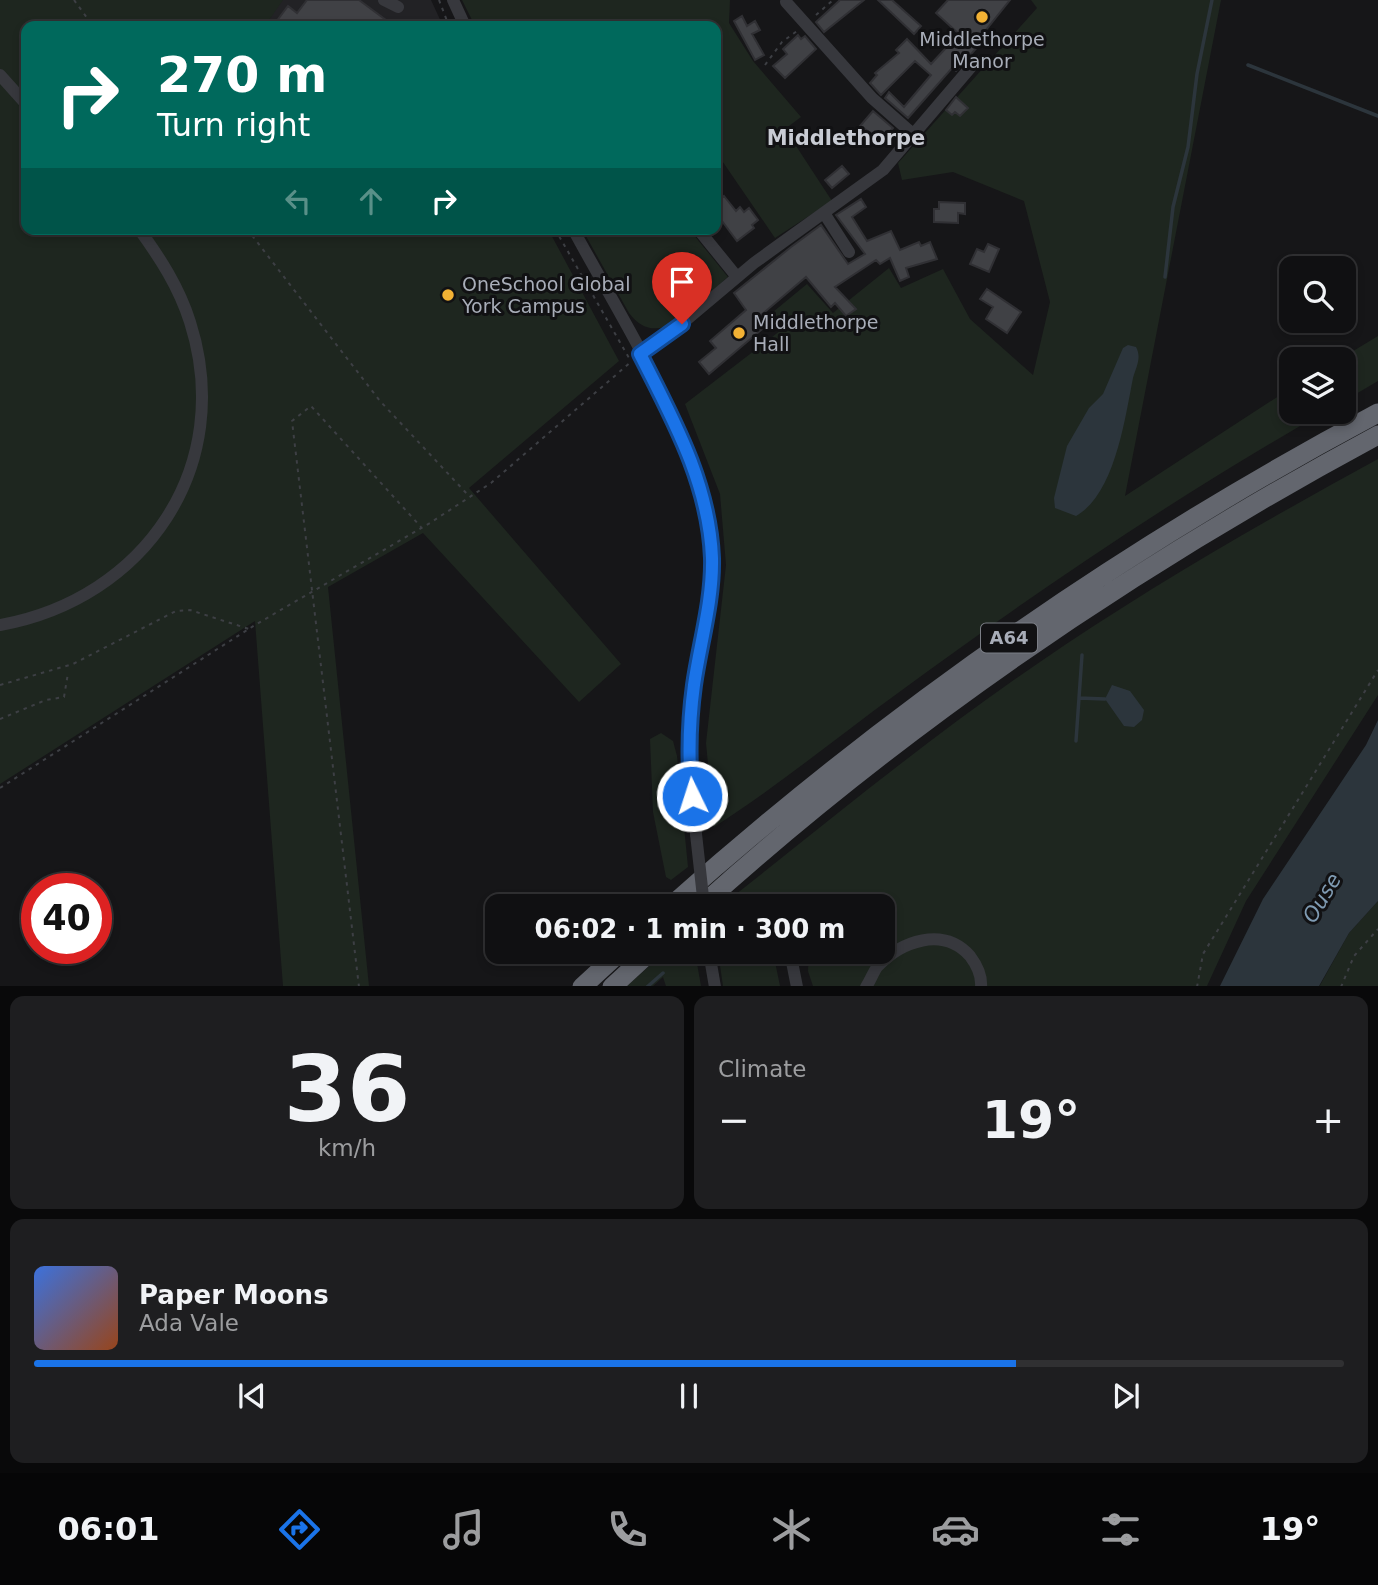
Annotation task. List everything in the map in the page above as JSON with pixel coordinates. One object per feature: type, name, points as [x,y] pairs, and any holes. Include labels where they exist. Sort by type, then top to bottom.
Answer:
[{"type":"highway","name":"A64","points":[[685,894],[859,749],[992,650],[1150,544],[1297,456],[1378,413]]},
{"type":"highway","name":"A64","points":[[716,894],[872,763],[1006,664],[1162,559],[1378,435]]},
{"type":"highway","points":[[582,986],[607,964]]},
{"type":"highway","points":[[612,986],[637,964]]},
{"type":"street","points":[[384,0],[398,7]]},
{"type":"street","points":[[453,0],[463,21]]},
{"type":"street","points":[[786,2],[872,98],[914,135]]},
{"type":"street","points":[[636,358],[666,337],[737,277],[883,170],[976,61]]},
{"type":"street","points":[[0,75],[21,98]]},
{"type":"street","points":[[824,213],[849,252]]},
{"type":"street","points":[[0,625],[23,621],[67,604],[131,563],[159,533],[181,494],[195,456],[202,413],[200,363],[191,322],[176,284],[143,235]]},
{"type":"street","points":[[576,235],[636,358],[686,446],[698,477],[712,559],[707,617],[688,736],[701,894]]},
{"type":"street","points":[[703,235],[737,277]]},
{"type":"street","points":[[866,986],[877,968],[896,952],[926,939],[955,943],[966,951],[974,961],[981,986]]},
{"type":"street","points":[[711,964],[715,986]]},
{"type":"street","points":[[792,964],[797,986]]},
{"type":"path","points":[[74,0],[89,21]]},
{"type":"path","points":[[439,0],[447,21]]},
{"type":"path","points":[[765,65],[782,42],[798,30],[808,28],[812,20],[833,0]]},
{"type":"path","points":[[252,235],[380,401],[470,496]]},
{"type":"path","points":[[0,788],[249,629],[421,528],[491,483],[636,358],[618,345],[558,235]]},
{"type":"path","points":[[359,986],[292,421],[311,406],[421,528]]},
{"type":"path","points":[[0,685],[73,664],[176,611],[190,610],[249,629]]},
{"type":"path","points":[[1197,986],[1203,954],[1378,670]]},
{"type":"path","points":[[0,719],[38,706],[46,700],[64,698],[68,673]]},
{"type":"path","points":[[1341,986],[1354,956],[1378,929]]},
{"type":"shaded area","points":[[0,0],[283,0],[268,21],[21,21],[21,235],[551,235],[619,361],[469,488],[621,664],[579,702],[423,533],[328,587],[369,986],[283,986],[255,621],[0,784]]},
{"type":"shaded area","points":[[87,0],[431,0],[441,21],[103,21]]},
{"type":"shaded area","points":[[462,0],[730,0],[729,23],[753,61],[801,117],[785,129],[832,201],[775,238],[721,159],[721,21],[472,21]]},
{"type":"shaded area","points":[[1031,0],[1221,0],[1125,496],[1279,396],[1279,424],[1303,424],[1161,511],[1054,582],[714,827],[706,743],[726,565],[720,494],[685,404],[785,327],[773,312],[807,284],[833,313],[889,268],[901,288],[943,269],[970,319],[1033,375],[1050,302],[1024,201],[953,172],[902,180],[898,163],[1037,8]]},
{"type":"shaded area","points":[[585,235],[694,235],[728,277],[693,310],[667,326],[654,328],[641,324],[629,313]]},
{"type":"shaded area","points":[[1378,336],[1378,381],[1356,394],[1356,349]]},
{"type":"shaded area","points":[[1378,459],[1378,695],[1246,901],[1207,986],[813,986],[808,964],[895,964],[895,894],[736,894],[916,752],[1037,664],[1204,557]]},
{"type":"shaded area","points":[[661,733],[673,741],[677,756],[688,867],[671,880],[666,877],[653,812],[650,739]]},
{"type":"shaded area","points":[[1378,901],[1378,986],[1320,986],[1349,933]]},
{"type":"shaded area","points":[[652,964],[697,964],[701,986],[666,986],[663,977],[653,986],[627,986]]},
{"type":"shaded area","points":[[720,964],[775,964],[780,986],[723,986]]},
{"type":"water","points":[[1128,345],[1136,347],[1138,359],[1116,454],[1100,491],[1076,516],[1055,508],[1054,498],[1067,446],[1089,408],[1103,394],[1123,348]]},
{"type":"water","points":[[1112,685],[1130,691],[1144,710],[1142,720],[1134,727],[1124,726],[1105,699]]},
{"type":"water","name":"Ouse","points":[[1378,720],[1378,901],[1349,933],[1319,986],[1220,986],[1263,899],[1366,745]]},
{"type":"building","points":[[307,0],[359,0],[387,21],[277,21],[288,6],[297,13]]},
{"type":"building","points":[[840,0],[864,0],[824,32],[816,22]]},
{"type":"building","points":[[878,0],[892,0],[921,26],[914,34]]},
{"type":"building","points":[[948,0],[1010,0],[978,40],[981,43],[956,71],[952,68],[908,118],[885,98],[889,92],[904,107],[931,75],[915,61],[881,95],[870,83],[877,75],[875,73],[899,53],[896,50],[907,39],[931,64],[959,34],[936,13]]},
{"type":"building","points":[[742,16],[747,26],[755,21],[760,30],[752,34],[764,55],[755,60],[734,21]]},
{"type":"building","points":[[798,35],[801,39],[805,36],[816,49],[785,78],[773,66],[787,54],[783,49]]},
{"type":"building","points":[[956,97],[968,108],[960,116],[955,112],[952,115],[946,110]]},
{"type":"building","points":[[873,111],[893,128],[882,140],[860,126]]},
{"type":"building","points":[[842,166],[849,174],[832,188],[825,180]]},
{"type":"building","points":[[724,196],[736,211],[740,207],[744,212],[749,208],[758,220],[752,225],[754,228],[737,241],[721,220],[721,198]]},
{"type":"building","points":[[861,199],[866,207],[852,217],[867,241],[891,231],[900,250],[919,242],[921,246],[930,242],[937,259],[906,268],[909,277],[900,281],[890,258],[880,264],[876,260],[835,287],[856,309],[846,316],[835,303],[831,307],[806,277],[760,316],[767,325],[709,374],[699,362],[716,348],[710,341],[746,310],[734,293],[791,247],[821,225],[848,264],[865,254],[836,215]]},
{"type":"building","points":[[939,202],[965,203],[965,214],[958,213],[958,223],[934,222],[934,209],[939,209]]},
{"type":"building","points":[[988,244],[999,249],[989,272],[970,264],[977,249],[984,252]]},
{"type":"building","points":[[987,289],[1021,312],[1007,333],[986,319],[993,307],[980,299]]},
{"type":"waterway","points":[[1165,277],[1173,207],[1188,147],[1197,74],[1212,0]]},
{"type":"waterway","points":[[1248,65],[1378,116]]},
{"type":"waterway","points":[[1076,741],[1082,655]]},
{"type":"waterway","points":[[1079,698],[1105,699]]},
{"type":"waterway","points":[[648,986],[663,973]]},
{"type":"place","name":"Middlethorpe Manor","points":[[982,17]]},
{"type":"place","name":"OneSchool Global York Campus","points":[[448,295]]},
{"type":"place","name":"Middlethorpe Hall","points":[[739,333]]},
{"type":"district","name":"Middlethorpe","points":[[846,138]]},
{"type":"route","points":[[682,324],[640,354],[686,446],[698,477],[712,559],[707,617],[694,685],[688,736],[692,796]]}]
